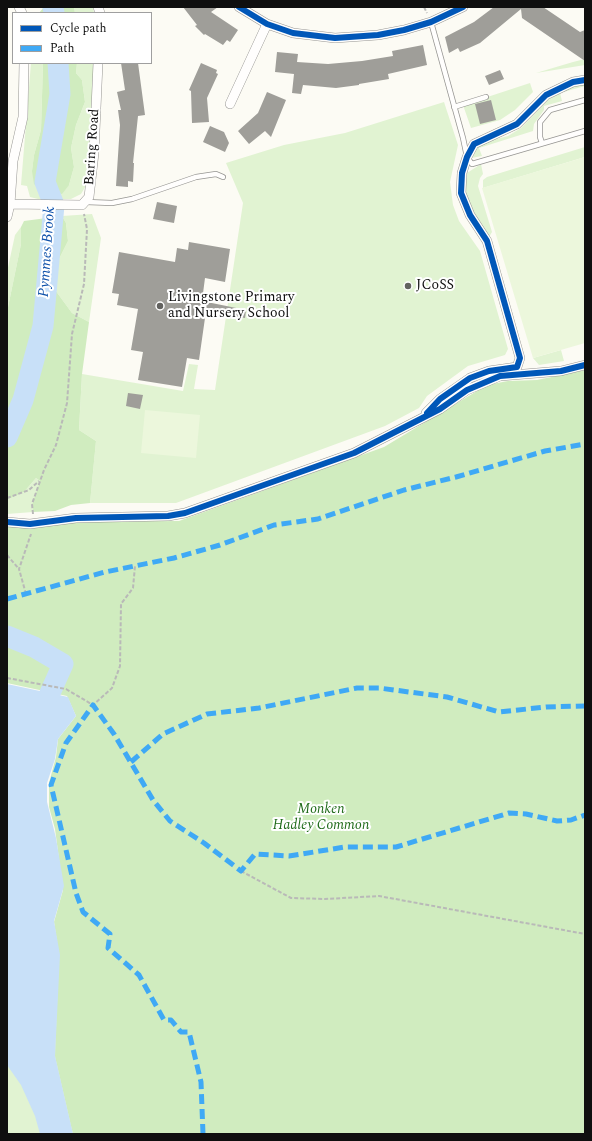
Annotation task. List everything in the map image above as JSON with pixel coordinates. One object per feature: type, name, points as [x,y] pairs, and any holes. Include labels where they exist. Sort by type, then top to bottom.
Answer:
[{"type":"street","points":[[239,7],[266,24],[293,34],[357,38],[378,36],[431,22],[463,7]]},
{"type":"street","points":[[230,104],[266,24]]},
{"type":"street","points":[[7,217],[10,204],[10,164],[22,117],[24,64]]},
{"type":"street","name":"Baring Road","points":[[10,204],[69,205],[84,203],[89,197],[94,153],[98,64]]},
{"type":"street","points":[[420,420],[440,399],[470,378],[489,371],[517,367],[520,358],[487,241],[470,215],[461,193],[462,173],[467,157],[474,144],[517,124],[546,95],[574,82],[585,80]]},
{"type":"street","points":[[7,522],[30,524],[34,522],[76,518],[168,516],[185,513],[354,453],[440,409],[467,390],[500,376],[561,371],[585,365]]},
{"type":"lane","points":[[431,22],[464,138],[467,157],[472,164],[585,131]]},
{"type":"lane","points":[[454,107],[486,97]]},
{"type":"lane","points":[[542,143],[540,137],[540,122],[550,110],[585,100]]},
{"type":"lane","points":[[84,203],[112,203],[132,199],[196,177],[216,174],[223,177]]},
{"type":"path","points":[[19,569],[34,522],[32,504],[40,481],[56,445],[67,403],[72,334],[84,284],[87,229],[84,203]]},
{"type":"path","points":[[7,498],[29,490],[40,481]]},
{"type":"path","points":[[7,555],[19,569],[26,594]]},
{"type":"path","points":[[7,678],[66,689],[93,705],[112,688],[120,666],[121,604],[133,588],[135,566]]},
{"type":"path","points":[[241,871],[291,898],[325,899],[379,896],[585,934]]},
{"type":"green space","points":[[44,7],[74,7],[75,12],[40,12]]},
{"type":"green space","points":[[74,7],[93,7],[94,12],[75,12]]},
{"type":"green space","points":[[585,59],[585,65],[536,73],[573,62]]},
{"type":"green space","points":[[31,64],[43,64],[41,130],[34,155],[32,171],[69,185],[74,167],[71,148],[76,125],[85,102],[82,80],[76,73],[77,64],[94,64],[87,184],[81,194],[71,199],[38,199],[30,197],[27,186],[21,185]]},
{"type":"green space","points":[[43,64],[77,64],[76,73],[82,80],[85,102],[76,125],[71,148],[74,167],[69,185],[62,194],[43,191],[34,184],[32,171],[34,155],[41,130]]},
{"type":"green space","points":[[530,83],[533,92],[515,110],[500,120],[471,128],[463,105]]},
{"type":"green space","points":[[585,83],[585,86],[560,93],[572,86]]},
{"type":"green space","points":[[560,93],[562,101],[544,106],[544,110],[534,124],[533,131],[479,148],[482,156],[471,158],[475,149],[485,142],[508,136],[521,128],[548,100]]},
{"type":"green space","name":"JCoSS","points":[[444,102],[458,145],[450,182],[453,205],[459,221],[480,251],[508,349],[505,355],[468,366],[427,396],[419,408],[385,426],[176,503],[90,503],[96,441],[79,430],[82,374],[183,391],[189,364],[198,365],[194,389],[215,390],[243,203],[226,163],[284,145],[345,133]]},
{"type":"green space","points":[[585,147],[585,157],[483,188],[483,180],[487,177]]},
{"type":"green space","points":[[585,157],[585,343],[533,358],[482,188]]},
{"type":"green space","points":[[481,164],[483,174],[480,178],[478,186],[492,232],[489,237],[472,211],[464,192],[467,173]]},
{"type":"green space","points":[[92,214],[101,238],[89,322],[72,313],[50,283],[56,265],[68,241],[66,223],[62,216]]},
{"type":"green space","points":[[62,216],[66,223],[68,241],[56,265],[50,283],[72,313],[89,322],[82,374],[79,430],[96,441],[90,503],[71,505],[55,511],[33,512],[32,504],[40,481],[36,478],[24,492],[7,500],[7,312],[21,244],[21,227],[24,221]]},
{"type":"green space","points":[[21,227],[21,244],[7,312],[7,272],[15,235]]},
{"type":"green space","points":[[561,350],[564,361],[539,365],[533,358]]},
{"type":"green space","name":"Monken Hadley Common","points":[[585,370],[585,1134],[73,1134],[55,1056],[59,956],[54,922],[63,890],[55,829],[49,807],[49,783],[56,757],[58,739],[76,716],[67,696],[7,683],[7,522],[179,521],[384,447],[487,385],[508,381],[537,380]]},
{"type":"green space","points":[[145,410],[200,415],[196,458],[141,453]]},
{"type":"green space","points":[[36,478],[40,481],[32,504],[33,512],[7,514],[7,500],[24,492]]},
{"type":"green space","points":[[59,974],[73,1134],[7,1134],[7,984]]},
{"type":"water","points":[[7,684],[68,697],[76,716],[58,739],[55,759],[47,783],[47,802],[56,838],[64,886],[54,921],[60,955],[55,1056],[73,1134],[40,1134],[35,1116],[21,1085],[7,1065]]},
{"type":"building","points":[[183,7],[218,7],[211,12],[238,30],[230,42],[227,40],[223,45],[205,34],[204,35],[195,26],[197,25]]},
{"type":"building","points":[[494,7],[543,7],[580,32],[585,30],[585,61],[522,18],[521,9],[480,43],[460,52],[458,48],[449,53],[445,37],[474,22]]},
{"type":"building","points":[[423,45],[427,65],[388,74],[389,79],[359,85],[336,88],[303,85],[301,94],[292,93],[294,74],[275,72],[277,52],[298,54],[297,62],[328,64],[393,56],[392,51]]},
{"type":"building","points":[[201,63],[217,70],[216,73],[218,74],[207,98],[209,122],[192,123],[191,91],[189,90]]},
{"type":"building","points":[[121,64],[138,64],[145,115],[138,116],[133,163],[133,182],[128,181],[128,187],[116,186],[120,125],[118,110],[121,110],[117,92],[125,90]]},
{"type":"building","points":[[500,70],[504,79],[489,85],[485,76]]},
{"type":"building","points":[[267,92],[286,100],[271,137],[265,131],[249,144],[238,131],[258,113]]},
{"type":"building","points":[[491,100],[496,120],[480,124],[475,104]]},
{"type":"building","points":[[210,126],[224,132],[229,143],[225,152],[203,142]]},
{"type":"building","points":[[157,202],[177,206],[174,223],[153,219]]},
{"type":"building","points":[[189,242],[230,249],[225,282],[205,278],[202,301],[246,310],[245,318],[206,311],[199,360],[187,358],[182,387],[138,380],[143,352],[131,350],[138,309],[117,305],[119,294],[112,293],[119,252],[175,262],[177,248],[188,250]]},
{"type":"building","points":[[128,393],[143,395],[140,409],[126,406]]},
{"type":"waterway","name":"Pymmes Brook","points":[[53,7],[54,12]]},
{"type":"waterway","name":"Pymmes Brook","points":[[7,437],[23,400],[43,326],[54,205],[45,182],[60,94],[58,64]]},
{"type":"waterway","name":"Pymmes Brook","points":[[7,636],[34,647],[63,664],[50,693]]},
{"type":"marked path","points":[[7,599],[105,572],[174,558],[220,545],[274,525],[318,519],[404,490],[456,477],[545,451],[585,444]]},
{"type":"marked path","points":[[131,762],[163,734],[207,714],[259,708],[357,688],[379,688],[447,697],[499,712],[546,707],[585,706]]},
{"type":"marked path","points":[[203,1134],[201,1082],[189,1032],[181,1032],[171,1020],[164,1020],[139,975],[108,948],[110,934],[83,912],[76,893],[51,785],[66,743],[93,705],[114,734],[153,800],[170,821],[204,843],[241,871],[255,854],[289,856],[345,847],[396,847],[509,813],[526,814],[557,821],[571,820],[585,815]]},
{"type":"cycle path","points":[[239,7],[267,24],[293,33],[335,38],[378,35],[404,30],[431,22],[463,7]]},
{"type":"cycle path","points":[[427,413],[440,399],[470,378],[489,371],[517,367],[520,358],[487,241],[470,215],[461,193],[462,173],[467,157],[474,144],[517,124],[546,95],[573,82],[585,80]]},
{"type":"cycle path","points":[[7,522],[30,524],[76,518],[168,516],[185,513],[354,453],[440,409],[467,390],[500,376],[561,371],[585,365]]},
{"type":"place","name":"JCoSS","points":[[408,286]]},
{"type":"place","name":"Livingstone Primary and Nursery School","points":[[160,306]]}]
